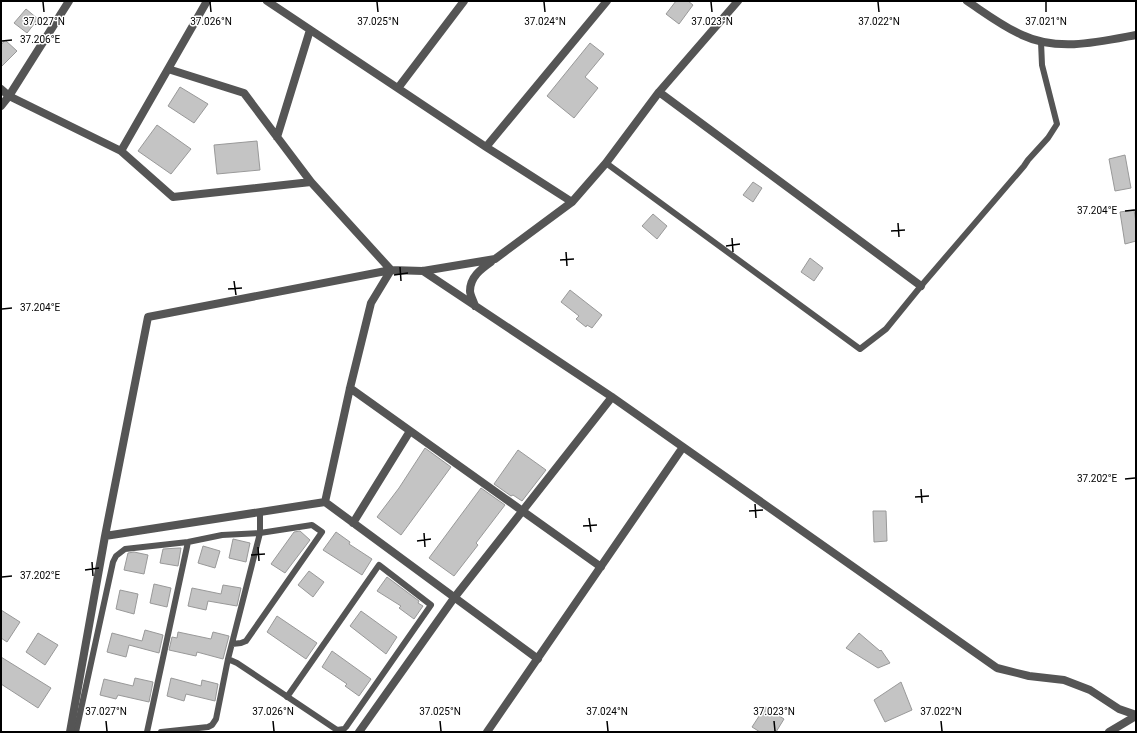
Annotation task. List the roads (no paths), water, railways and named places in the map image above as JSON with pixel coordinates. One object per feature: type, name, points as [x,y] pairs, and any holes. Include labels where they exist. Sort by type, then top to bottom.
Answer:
[{"type":"street","points":[[1,106],[9,96],[69,1]]},
{"type":"street","points":[[121,151],[207,1]]},
{"type":"street","points":[[267,1],[486,147],[572,202]]},
{"type":"street","points":[[398,88],[464,1]]},
{"type":"street","points":[[486,147],[607,1]]},
{"type":"street","points":[[475,306],[470,292],[474,276],[483,267],[572,202],[606,163],[659,92],[738,1]]},
{"type":"street","points":[[967,1],[1023,36],[1041,42],[1057,45],[1080,44],[1136,35]]},
{"type":"street","points":[[277,137],[310,30]]},
{"type":"street","points":[[168,70],[244,93],[311,182],[391,270]]},
{"type":"street","points":[[1,89],[9,96],[121,151],[174,197],[311,182]]},
{"type":"street","points":[[659,92],[920,286]]},
{"type":"street","points":[[70,732],[105,536],[148,317],[391,270],[423,271],[495,259]]},
{"type":"street","points":[[325,502],[350,388],[371,303],[391,270]]},
{"type":"street","points":[[423,271],[612,397],[997,668],[1029,676],[1064,680],[1090,690],[1119,709],[1136,715]]},
{"type":"street","points":[[350,388],[601,567]]},
{"type":"street","points":[[359,732],[454,598],[612,397]]},
{"type":"street","points":[[354,523],[410,431]]},
{"type":"street","points":[[487,732],[684,447]]},
{"type":"street","points":[[105,536],[325,502],[538,659]]},
{"type":"street","points":[[1109,732],[1136,715]]},
{"type":"lane","points":[[606,163],[860,349],[886,329],[920,286],[1048,138],[1057,124],[1042,65],[1041,42]]},
{"type":"lane","points":[[161,732],[208,727],[212,725],[216,719],[228,659],[260,533],[260,512]]},
{"type":"lane","points":[[76,732],[111,569],[116,556],[125,549],[188,542],[222,535],[260,533],[312,525],[322,532],[246,641],[232,644]]},
{"type":"lane","points":[[147,732],[188,542]]},
{"type":"lane","points":[[228,659],[237,663],[287,697],[337,730],[344,729],[431,605],[379,565],[287,697]]}]
